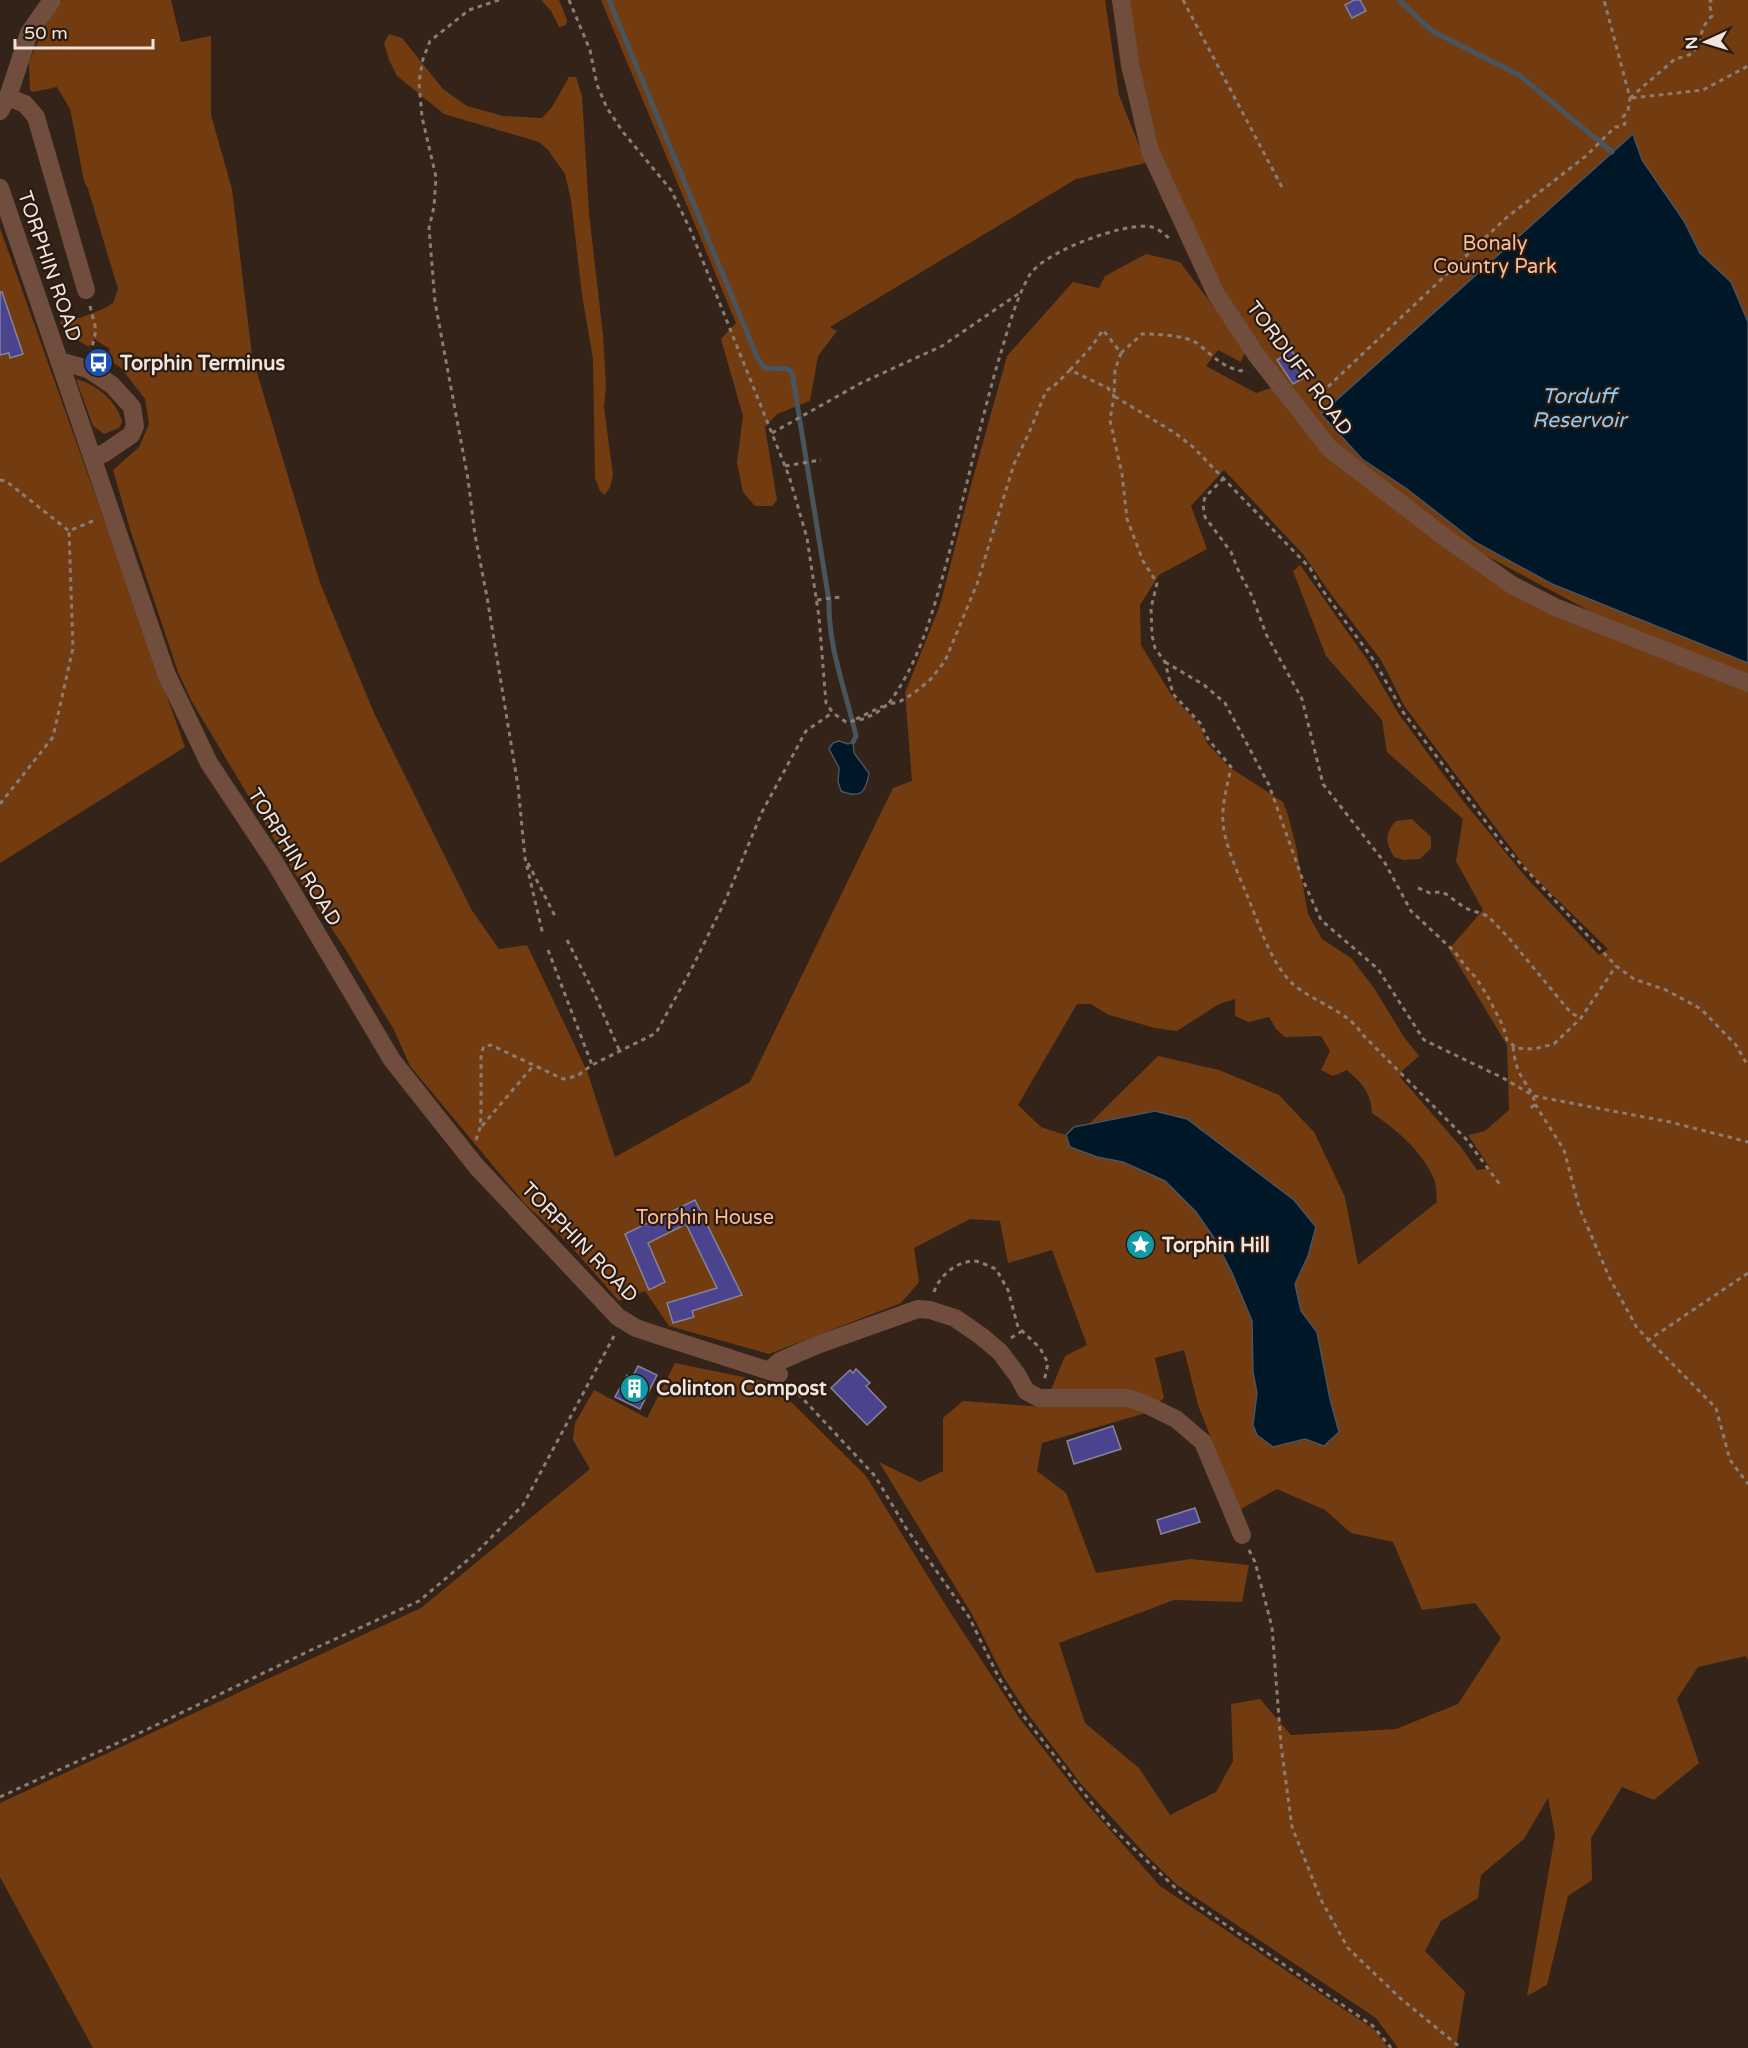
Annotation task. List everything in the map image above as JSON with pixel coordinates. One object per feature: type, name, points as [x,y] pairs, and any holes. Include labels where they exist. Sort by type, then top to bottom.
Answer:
[{"type":"street","points":[[52,0],[29,33],[4,104],[25,104],[36,117],[86,291]]},
{"type":"street","name":"TORDUFF ROAD","points":[[1121,0],[1131,68],[1150,151],[1216,294],[1257,356],[1330,449],[1446,538],[1512,585],[1555,607],[1748,684]]},
{"type":"street","name":"TORPHIN ROAD","points":[[0,188],[166,673],[209,763],[274,861],[392,1060],[466,1155],[618,1317],[636,1328],[774,1372]]},
{"type":"street","points":[[59,362],[88,369],[112,385],[132,407],[135,426],[131,435],[103,454],[92,455]]},
{"type":"street","points":[[774,1372],[780,1361],[817,1345],[918,1309],[930,1310],[955,1318],[1000,1352],[1026,1391],[1039,1398],[1127,1398],[1176,1419],[1203,1442],[1242,1535]]},
{"type":"path","points":[[500,0],[469,10],[430,40],[423,59],[419,82],[422,117],[436,177],[434,207],[429,228],[435,302],[468,479],[475,535],[488,597],[518,786],[525,858],[543,935]]},
{"type":"path","points":[[569,0],[590,50],[597,85],[607,108],[623,132],[671,190],[690,229],[785,466],[807,538],[817,600],[826,703],[833,713],[848,723],[888,704],[899,702],[914,693],[930,680],[945,661],[977,584],[1014,464],[1046,391],[1070,370],[1103,330],[1121,354]]},
{"type":"path","points":[[1184,0],[1283,189]]},
{"type":"path","points":[[1296,405],[1315,399],[1506,218],[1586,156],[1615,127],[1621,128],[1626,124],[1623,117],[1628,111],[1630,98],[1604,0]]},
{"type":"path","points":[[1630,98],[1676,58],[1685,58],[1696,51],[1706,22],[1712,16],[1709,2],[1712,0]]},
{"type":"path","points":[[1630,98],[1702,90],[1748,66]]},
{"type":"path","points":[[888,704],[919,653],[934,609],[1008,328],[1030,274],[1041,262],[1054,254],[1115,230],[1133,226],[1153,227],[1175,243]]},
{"type":"path","points":[[86,291],[96,330],[88,369]]},
{"type":"path","points":[[772,433],[861,383],[942,346],[1022,291]]},
{"type":"path","points":[[1243,357],[1245,367],[1241,371],[1230,369],[1196,342],[1158,333],[1142,334],[1121,354],[1115,370],[1110,420],[1122,474],[1127,519],[1143,561],[1157,583],[1151,608],[1155,648],[1164,662],[1173,694],[1200,723],[1208,739],[1231,767],[1222,803],[1224,830],[1234,864],[1265,940],[1280,968],[1300,989],[1356,1024],[1361,1033],[1466,1139],[1501,1186]]},
{"type":"path","points":[[1070,370],[1108,388],[1114,396],[1176,433],[1224,478],[1310,568],[1321,588],[1375,662],[1403,712],[1504,846],[1616,966],[1634,979],[1666,990],[1701,1009],[1736,1044],[1748,1066]]},
{"type":"path","points":[[785,466],[821,460]]},
{"type":"path","points":[[1224,478],[1205,497],[1203,505],[1205,516],[1231,552],[1252,596],[1266,634],[1302,699],[1323,784],[1385,863],[1411,911],[1455,952],[1476,978],[1503,1026],[1507,1040],[1516,1048],[1534,1049],[1554,1044],[1581,1018],[1616,966]]},
{"type":"path","points":[[0,480],[6,481],[69,531],[73,648],[53,738],[0,804]]},
{"type":"path","points":[[69,531],[110,513]]},
{"type":"path","points":[[817,600],[841,597]]},
{"type":"path","points":[[1164,662],[1203,685],[1225,703],[1269,785],[1302,878],[1322,920],[1378,969],[1424,1040],[1503,1078],[1534,1096],[1670,1122],[1748,1142]]},
{"type":"path","points":[[466,1155],[477,1139],[480,1128],[481,1054],[484,1046],[491,1045],[563,1079],[577,1076],[592,1065],[656,1033],[726,899],[762,812],[806,731],[833,713]]},
{"type":"path","points":[[525,858],[556,918]]},
{"type":"path","points":[[1418,888],[1446,894],[1465,908],[1488,916],[1571,1013],[1581,1018]]},
{"type":"path","points":[[567,940],[620,1052]]},
{"type":"path","points":[[548,950],[592,1065]]},
{"type":"path","points":[[1512,1045],[1514,1059],[1534,1096],[1534,1104],[1563,1150],[1580,1207],[1610,1279],[1637,1328],[1647,1341],[1716,1408],[1730,1460],[1748,1484]]},
{"type":"path","points":[[480,1128],[534,1064]]},
{"type":"path","points":[[1530,1109],[1534,1104]]},
{"type":"path","points":[[930,1310],[935,1288],[951,1268],[974,1261],[996,1269],[1008,1290],[1018,1327],[1040,1348],[1048,1363],[1045,1380],[1035,1396]]},
{"type":"path","points":[[1647,1341],[1748,1273]]},
{"type":"path","points":[[0,1797],[419,1601],[476,1553],[523,1505],[614,1336],[618,1317]]},
{"type":"path","points":[[774,1372],[875,1476],[906,1528],[969,1617],[999,1678],[1021,1713],[1109,1825],[1184,1896],[1373,2026],[1391,2048]]},
{"type":"path","points":[[1242,1535],[1255,1562],[1272,1627],[1281,1745],[1292,1827],[1321,1900],[1348,1948],[1401,1998],[1461,2048]]},
{"type":"green space","name":"Torphin House","points":[[62,0],[171,0],[181,42],[211,36],[211,115],[232,189],[252,356],[320,583],[374,713],[471,909],[499,949],[527,945],[587,1071],[615,1157],[750,1082],[893,788],[912,781],[905,693],[940,605],[1007,356],[1073,282],[1099,288],[1105,276],[1146,254],[1180,262],[1246,350],[1241,362],[1218,350],[1206,366],[1256,393],[1271,388],[1508,590],[1748,689],[1748,1660],[1746,1656],[1698,1667],[1677,1699],[1699,1763],[1654,1800],[1622,1787],[1591,1838],[1592,1880],[1568,1896],[1547,1985],[1527,1996],[1555,1835],[1548,1798],[1524,1839],[1481,1875],[1478,1898],[1441,1921],[1425,1951],[1465,1992],[1456,2048],[1398,2048],[1376,2018],[1177,1885],[1081,1784],[1025,1710],[1003,1676],[973,1616],[879,1462],[920,1482],[943,1471],[943,1418],[963,1401],[1044,1407],[1065,1356],[1087,1345],[1052,1250],[1008,1263],[1000,1221],[970,1219],[914,1248],[919,1282],[901,1303],[769,1354],[669,1326],[645,1291],[619,1301],[568,1243],[525,1204],[410,1066],[394,1030],[346,950],[292,869],[191,700],[178,672],[130,529],[113,470],[139,447],[149,424],[145,399],[121,368],[106,358],[110,349],[94,339],[89,347],[68,333],[60,322],[65,318],[80,318],[103,309],[113,303],[118,289],[84,181],[70,109],[57,87],[33,92],[30,90],[29,61],[51,15]],"holes":[[[1224,470],[1303,554],[1381,660],[1405,707],[1529,872],[1608,949],[1599,955],[1525,876],[1463,801],[1398,713],[1368,661],[1300,565],[1293,571],[1326,656],[1382,720],[1387,752],[1463,819],[1456,861],[1483,910],[1449,949],[1507,1045],[1509,1110],[1485,1131],[1468,1135],[1490,1168],[1477,1170],[1461,1147],[1400,1077],[1402,1071],[1419,1056],[1351,958],[1322,939],[1308,914],[1296,846],[1283,802],[1229,767],[1207,743],[1199,724],[1172,696],[1141,645],[1140,605],[1159,575],[1207,549],[1191,506]],[[1235,999],[1235,1016],[1249,1022],[1269,1017],[1276,1029],[1285,1037],[1321,1036],[1330,1051],[1321,1070],[1333,1076],[1347,1070],[1357,1079],[1368,1094],[1372,1113],[1416,1150],[1429,1169],[1436,1188],[1437,1202],[1358,1265],[1345,1197],[1314,1132],[1279,1095],[1219,1070],[1158,1056],[1090,1123],[1155,1111],[1187,1119],[1294,1200],[1316,1227],[1308,1256],[1295,1284],[1301,1311],[1317,1332],[1339,1432],[1273,1447],[1253,1425],[1257,1393],[1253,1372],[1252,1321],[1232,1273],[1214,1238],[1196,1212],[1165,1181],[1123,1162],[1097,1157],[1070,1147],[1066,1135],[1041,1127],[1018,1105],[1077,1004],[1091,1004],[1109,1015],[1155,1028],[1177,1031],[1219,1004]],[[1184,1350],[1198,1405],[1239,1510],[1277,1489],[1325,1510],[1351,1533],[1393,1542],[1422,1610],[1475,1603],[1501,1638],[1458,1704],[1396,1729],[1291,1735],[1260,1699],[1231,1704],[1233,1761],[1216,1792],[1170,1815],[1139,1768],[1085,1723],[1059,1643],[1174,1600],[1242,1602],[1249,1565],[1191,1559],[1096,1573],[1066,1493],[1037,1471],[1042,1443],[1146,1413],[1164,1398],[1155,1358]]]},
{"type":"green space","points":[[541,0],[559,0],[567,20],[566,25],[559,27],[551,11]]},
{"type":"green space","points":[[601,0],[1105,0],[1119,95],[1146,163],[1076,179],[830,327],[837,331],[818,356],[810,401],[777,414],[765,427],[777,500],[772,506],[755,506],[743,492],[737,463],[743,416],[721,339],[736,323]]},
{"type":"green space","name":"Bonaly Country Park","points":[[1112,0],[1748,0],[1748,683],[1625,630],[1451,537],[1320,442],[1260,365],[1141,140],[1121,68]]},
{"type":"green space","points":[[389,34],[402,38],[443,89],[467,106],[503,116],[542,118],[552,107],[569,77],[576,77],[582,96],[589,213],[603,335],[606,386],[604,407],[613,475],[605,495],[600,491],[595,478],[593,359],[582,295],[571,200],[565,174],[548,150],[539,142],[444,114],[397,76],[384,43]]},
{"type":"green space","points":[[0,228],[185,747],[0,863]]},
{"type":"green space","points":[[76,379],[98,389],[111,400],[122,422],[119,428],[104,434],[93,426]]},
{"type":"green space","points":[[1412,819],[1431,837],[1431,848],[1420,859],[1404,860],[1394,857],[1388,843],[1388,834],[1392,825],[1396,821]]},
{"type":"green space","points":[[675,1363],[772,1383],[866,1476],[948,1609],[1020,1719],[1086,1803],[1160,1886],[1375,2030],[1388,2048],[93,2048],[0,1877],[0,1803],[421,1608],[590,1469],[573,1440],[575,1423],[594,1390],[647,1418]]},
{"type":"water","name":"Torduff Reservoir","points":[[1633,134],[1642,160],[1684,221],[1700,253],[1731,282],[1748,322],[1748,663],[1552,584],[1475,542],[1407,489],[1362,459],[1321,414]]},
{"type":"water","points":[[839,741],[848,744],[853,742],[854,753],[869,773],[864,790],[857,794],[841,791],[838,782],[839,768],[829,749],[833,743]]},
{"type":"water","points":[[1155,1111],[1187,1119],[1294,1200],[1316,1227],[1308,1256],[1295,1284],[1301,1311],[1317,1332],[1339,1432],[1324,1446],[1305,1439],[1273,1447],[1257,1435],[1253,1425],[1257,1393],[1253,1372],[1252,1321],[1232,1273],[1214,1238],[1196,1212],[1165,1181],[1123,1162],[1097,1157],[1070,1147],[1066,1135],[1074,1127]]},
{"type":"building","points":[[1354,0],[1360,0],[1366,11],[1352,18],[1345,5]]},
{"type":"building","points":[[0,292],[2,292],[23,354],[10,358],[9,353],[0,355]]},
{"type":"building","points":[[1292,351],[1307,376],[1293,384],[1277,360]]},
{"type":"building","points":[[695,1200],[742,1295],[692,1311],[694,1317],[673,1323],[667,1303],[717,1288],[686,1224],[648,1243],[665,1282],[649,1290],[625,1234]]},
{"type":"building","name":"Colinton Compost","points":[[638,1366],[657,1375],[640,1409],[615,1397],[627,1375],[632,1378]]},
{"type":"building","points":[[856,1369],[870,1383],[866,1386],[886,1407],[867,1425],[831,1388],[850,1370],[853,1373]]},
{"type":"building","points":[[1113,1426],[1121,1449],[1074,1464],[1067,1441]]},
{"type":"building","points":[[1195,1508],[1200,1522],[1161,1534],[1157,1520]]},
{"type":"waterway","points":[[609,0],[758,359],[765,368],[787,369],[792,372],[829,601],[831,636],[856,736],[853,742]]},
{"type":"waterway","points":[[1399,0],[1432,31],[1519,75],[1612,152]]},
{"type":"place","name":"Torphin Terminus","points":[[99,363]]},
{"type":"place","name":"Torphin Hill","points":[[1141,1245]]},
{"type":"place","name":"Colinton Compost","points":[[635,1388]]}]
